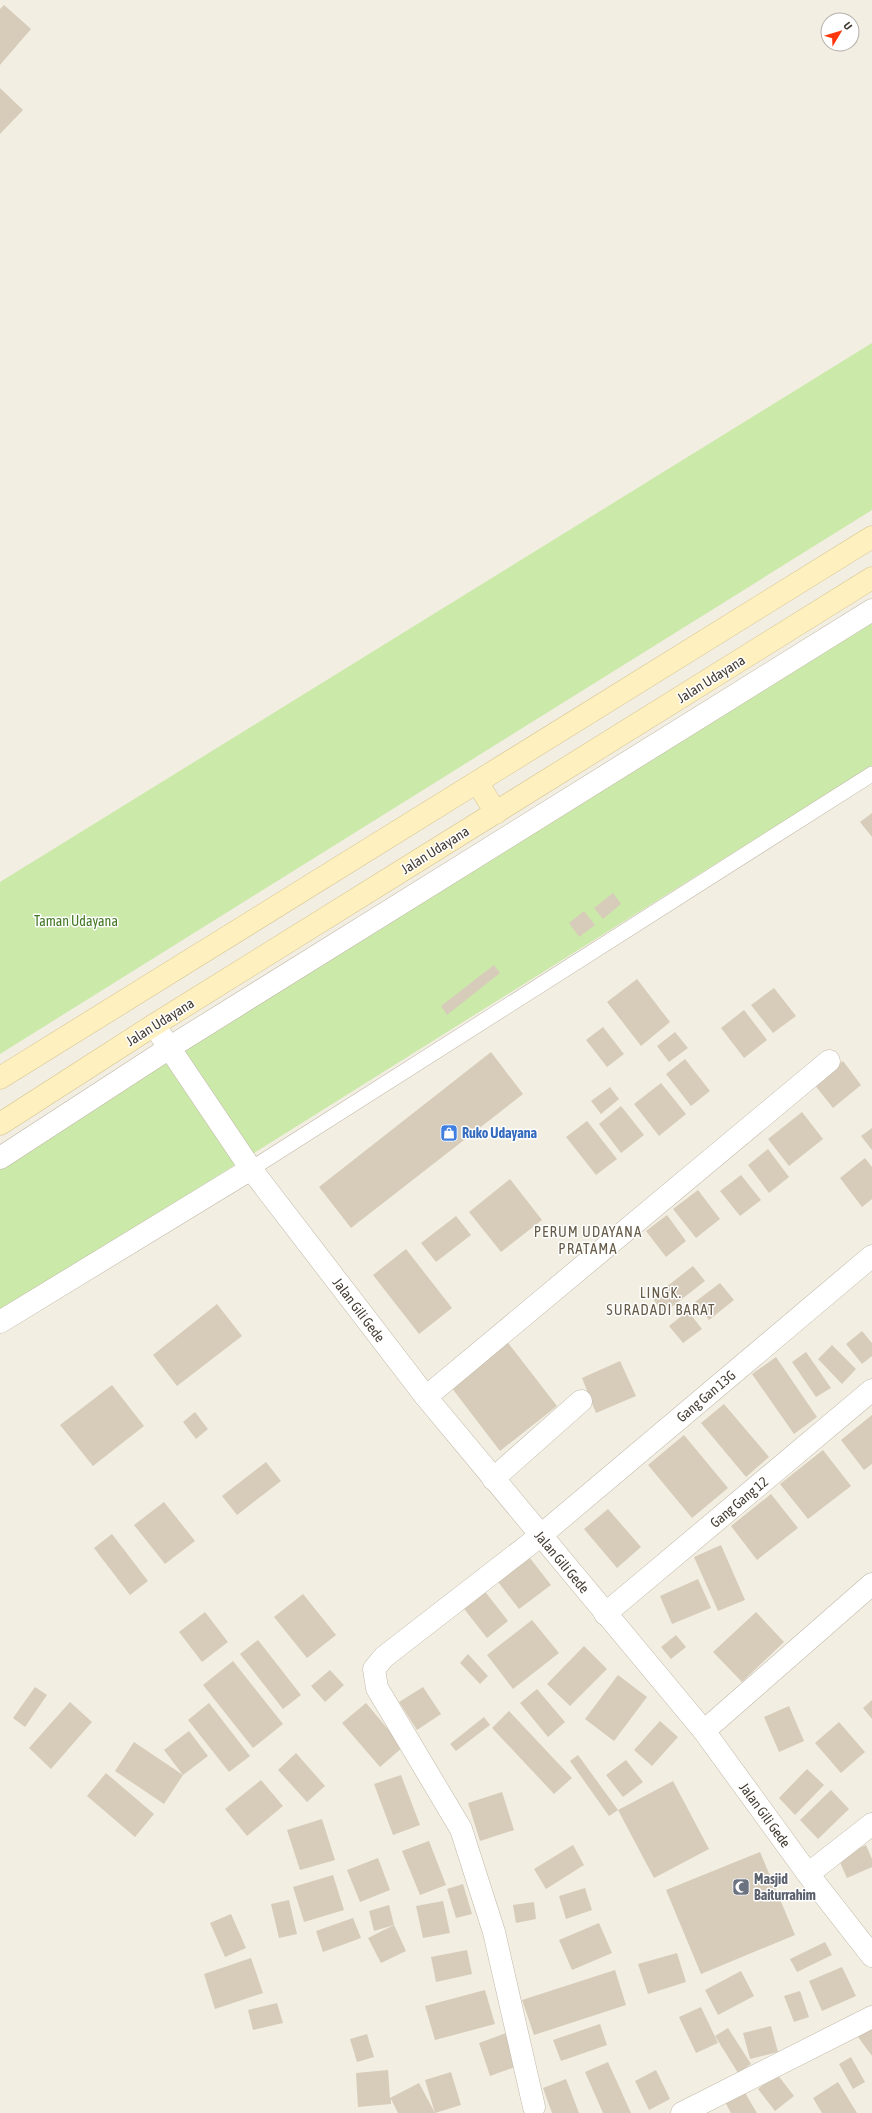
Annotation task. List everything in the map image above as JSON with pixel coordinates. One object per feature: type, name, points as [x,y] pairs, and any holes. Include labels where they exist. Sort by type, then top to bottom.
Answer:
[{"type":"main road","points":[[0,1078],[872,537]]},
{"type":"main road","name":"Jalan Udayana","points":[[0,1124],[154,1025],[872,578]]},
{"type":"main road","points":[[477,782],[496,813]]},
{"type":"street","points":[[0,1158],[170,1048],[872,610]]},
{"type":"street","name":"Jalan Gili Gede","points":[[154,1025],[251,1169],[426,1397],[540,1536],[704,1731],[808,1874],[872,1956]]},
{"type":"street","points":[[426,1397],[829,1061]]},
{"type":"street","points":[[0,1322],[251,1169]]},
{"type":"street","name":"Gang Gan 13G","points":[[529,2111],[494,1932],[461,1829],[377,1688],[374,1669],[384,1656],[540,1536],[872,1256]]},
{"type":"street","name":"Gang Gang 12","points":[[605,1614],[872,1390]]},
{"type":"street","points":[[493,1479],[581,1401]]},
{"type":"street","points":[[704,1731],[872,1584]]},
{"type":"street","points":[[808,1874],[872,1824]]},
{"type":"street","points":[[682,2113],[872,2017]]},
{"type":"lane","points":[[251,1169],[872,774]]},
{"type":"green space","name":"Taman Udayana","points":[[872,343],[872,510],[0,1054],[0,882]]},
{"type":"green space","points":[[872,617],[872,766],[0,1312],[0,1163]]},
{"type":"building","points":[[4,5],[31,29],[0,65],[0,9]]},
{"type":"building","points":[[0,88],[23,110],[0,134]]},
{"type":"building","points":[[872,813],[872,837],[860,822]]},
{"type":"building","points":[[613,893],[621,904],[603,919],[594,908]]},
{"type":"building","points":[[584,911],[595,925],[579,937],[569,923]]},
{"type":"building","points":[[494,965],[500,973],[447,1015],[441,1006]]},
{"type":"building","points":[[637,979],[670,1022],[641,1046],[607,1002]]},
{"type":"building","points":[[774,988],[796,1016],[773,1033],[751,1005]]},
{"type":"building","points":[[744,1010],[767,1040],[744,1058],[721,1028]]},
{"type":"building","points":[[603,1027],[624,1054],[607,1067],[586,1040]]},
{"type":"building","points":[[675,1032],[688,1048],[669,1062],[657,1046]]},
{"type":"building","points":[[491,1052],[523,1094],[351,1228],[319,1187]]},
{"type":"building","points":[[685,1059],[710,1091],[691,1106],[666,1074]]},
{"type":"building","points":[[843,1061],[861,1085],[833,1108],[814,1084]]},
{"type":"building","points":[[661,1083],[686,1114],[659,1136],[634,1104]]},
{"type":"building","points":[[610,1087],[619,1099],[601,1114],[591,1101]]},
{"type":"building","points":[[621,1106],[644,1135],[621,1153],[599,1124]]},
{"type":"building","points":[[802,1112],[823,1139],[789,1166],[768,1139]]},
{"type":"building","points":[[587,1121],[617,1159],[596,1175],[566,1137]]},
{"type":"building","points":[[872,1128],[872,1150],[861,1136]]},
{"type":"building","points":[[768,1149],[789,1177],[769,1193],[748,1165]]},
{"type":"building","points":[[865,1158],[872,1167],[872,1199],[862,1207],[840,1178]]},
{"type":"building","points":[[741,1175],[761,1200],[740,1216],[720,1191]]},
{"type":"building","points":[[510,1179],[542,1220],[501,1252],[469,1212]]},
{"type":"building","points":[[698,1190],[720,1219],[696,1238],[673,1209]]},
{"type":"building","points":[[667,1215],[686,1241],[666,1257],[646,1231]]},
{"type":"building","points":[[456,1216],[471,1235],[436,1262],[421,1243]]},
{"type":"building","points":[[406,1249],[452,1308],[419,1334],[373,1275]]},
{"type":"building","points":[[693,1266],[705,1281],[664,1313],[652,1298]]},
{"type":"building","points":[[720,1283],[734,1300],[709,1320],[695,1302]]},
{"type":"building","points":[[217,1304],[242,1336],[177,1386],[153,1355]]},
{"type":"building","points":[[688,1311],[702,1329],[683,1343],[669,1326]]},
{"type":"building","points":[[862,1331],[872,1343],[872,1356],[862,1364],[846,1344]]},
{"type":"building","points":[[505,1339],[557,1406],[500,1451],[448,1383]]},
{"type":"building","points":[[832,1345],[856,1369],[842,1384],[818,1359]]},
{"type":"building","points":[[806,1352],[831,1388],[816,1397],[792,1362]]},
{"type":"building","points":[[776,1357],[817,1417],[794,1434],[752,1374]]},
{"type":"building","points":[[620,1361],[636,1396],[596,1413],[582,1378]]},
{"type":"building","points":[[112,1385],[144,1426],[93,1466],[60,1425]]},
{"type":"building","points":[[724,1404],[769,1457],[746,1477],[701,1423]]},
{"type":"building","points":[[195,1412],[208,1429],[196,1439],[183,1422]]},
{"type":"building","points":[[872,1415],[872,1464],[864,1470],[841,1440]]},
{"type":"building","points":[[684,1435],[728,1488],[692,1518],[648,1465]]},
{"type":"building","points":[[823,1450],[851,1486],[808,1519],[780,1484]]},
{"type":"building","points":[[266,1462],[281,1481],[237,1515],[222,1496]]},
{"type":"building","points":[[771,1494],[798,1528],[757,1560],[731,1526]]},
{"type":"building","points":[[164,1502],[195,1541],[165,1564],[134,1525]]},
{"type":"building","points":[[608,1509],[641,1547],[617,1568],[584,1529]]},
{"type":"building","points":[[112,1534],[148,1581],[130,1595],[94,1548]]},
{"type":"building","points":[[721,1545],[745,1600],[718,1611],[694,1557]]},
{"type":"building","points":[[526,1553],[551,1585],[519,1609],[495,1578]]},
{"type":"building","points":[[698,1579],[711,1608],[672,1624],[660,1596]]},
{"type":"building","points":[[483,1589],[508,1621],[487,1638],[461,1605]]},
{"type":"building","points":[[303,1594],[336,1635],[307,1658],[274,1617]]},
{"type":"building","points":[[205,1612],[228,1642],[202,1662],[179,1632]]},
{"type":"building","points":[[756,1612],[784,1642],[742,1682],[713,1652]]},
{"type":"building","points":[[532,1620],[559,1653],[513,1689],[487,1655]]},
{"type":"building","points":[[676,1635],[686,1647],[671,1659],[661,1647]]},
{"type":"building","points":[[258,1640],[301,1695],[283,1709],[240,1654]]},
{"type":"building","points":[[584,1646],[607,1669],[570,1706],[547,1684]]},
{"type":"building","points":[[468,1654],[488,1676],[480,1684],[460,1663]]},
{"type":"building","points":[[233,1661],[283,1724],[253,1748],[203,1685]]},
{"type":"building","points":[[330,1670],[344,1685],[325,1702],[311,1686]]},
{"type":"building","points":[[618,1675],[647,1697],[614,1741],[585,1719]]},
{"type":"building","points":[[35,1687],[47,1695],[25,1727],[13,1718]]},
{"type":"building","points":[[423,1687],[441,1714],[417,1730],[399,1702]]},
{"type":"building","points":[[537,1689],[565,1722],[548,1737],[520,1703]]},
{"type":"building","points":[[872,1700],[872,1719],[863,1708]]},
{"type":"building","points":[[70,1702],[92,1722],[51,1769],[29,1748]]},
{"type":"building","points":[[209,1703],[250,1756],[229,1772],[188,1720]]},
{"type":"building","points":[[366,1703],[403,1747],[380,1767],[342,1723]]},
{"type":"building","points":[[789,1706],[804,1741],[779,1752],[764,1717]]},
{"type":"building","points":[[509,1711],[572,1778],[554,1794],[492,1728]]},
{"type":"building","points":[[484,1717],[490,1725],[456,1751],[450,1744]]},
{"type":"building","points":[[660,1721],[678,1737],[652,1766],[634,1750]]},
{"type":"building","points":[[839,1722],[865,1752],[841,1773],[815,1743]]},
{"type":"building","points":[[189,1731],[208,1756],[183,1775],[164,1750]]},
{"type":"building","points":[[134,1742],[183,1775],[164,1804],[115,1771]]},
{"type":"building","points":[[296,1753],[325,1786],[307,1802],[278,1770]]},
{"type":"building","points":[[578,1755],[618,1810],[609,1816],[570,1761]]},
{"type":"building","points":[[626,1760],[643,1782],[623,1797],[606,1775]]},
{"type":"building","points":[[807,1769],[824,1785],[795,1815],[779,1798]]},
{"type":"building","points":[[106,1773],[154,1814],[135,1837],[87,1796]]},
{"type":"building","points":[[401,1775],[420,1825],[393,1835],[374,1784]]},
{"type":"building","points":[[261,1780],[283,1806],[247,1836],[225,1809]]},
{"type":"building","points":[[673,1781],[709,1849],[654,1878],[618,1810]]},
{"type":"building","points":[[831,1790],[849,1809],[818,1839],[800,1820]]},
{"type":"building","points":[[502,1792],[514,1830],[480,1841],[468,1803]]},
{"type":"building","points":[[322,1819],[335,1860],[300,1870],[287,1830]]},
{"type":"building","points":[[429,1841],[446,1885],[420,1895],[402,1851]]},
{"type":"building","points":[[573,1845],[584,1865],[546,1889],[534,1869]]},
{"type":"building","points":[[866,1845],[872,1859],[872,1867],[847,1878],[838,1858]]},
{"type":"building","points":[[760,1852],[795,1935],[701,1974],[666,1890]]},
{"type":"building","points":[[378,1858],[390,1890],[360,1902],[347,1870]]},
{"type":"building","points":[[333,1875],[344,1910],[304,1922],[293,1887]]},
{"type":"building","points":[[463,1884],[472,1914],[456,1918],[447,1889]]},
{"type":"building","points":[[585,1888],[592,1910],[566,1919],[559,1896]]},
{"type":"building","points":[[289,1900],[297,1934],[279,1938],[271,1904]]},
{"type":"building","points":[[443,1901],[450,1933],[423,1938],[416,1906]]},
{"type":"building","points":[[534,1902],[536,1919],[516,1923],[513,1905]]},
{"type":"building","points":[[389,1905],[394,1925],[374,1931],[369,1911]]},
{"type":"building","points":[[231,1914],[246,1948],[225,1957],[210,1923]]},
{"type":"building","points":[[353,1918],[361,1938],[323,1952],[316,1931]]},
{"type":"building","points":[[599,1923],[612,1953],[572,1970],[559,1940]]},
{"type":"building","points":[[394,1925],[406,1951],[381,1963],[368,1938]]},
{"type":"building","points":[[825,1942],[832,1955],[797,1972],[790,1959]]},
{"type":"building","points":[[467,1950],[472,1974],[436,1982],[431,1957]]},
{"type":"building","points":[[677,1953],[686,1982],[648,1994],[638,1964]]},
{"type":"building","points":[[251,1958],[263,1993],[215,2009],[204,1974]]},
{"type":"building","points":[[842,1967],[856,1996],[822,2011],[809,1981]]},
{"type":"building","points":[[615,1970],[626,2005],[534,2035],[522,2000]]},
{"type":"building","points":[[741,1971],[754,1996],[718,2015],[705,1990]]},
{"type":"building","points":[[485,1990],[495,2024],[435,2040],[425,2006]]},
{"type":"building","points":[[800,1991],[809,2017],[794,2022],[784,1996]]},
{"type":"building","points":[[277,2003],[283,2023],[253,2030],[248,2010]]},
{"type":"building","points":[[701,2007],[718,2043],[696,2053],[679,2017]]},
{"type":"building","points":[[600,2024],[607,2045],[561,2061],[553,2040]]},
{"type":"building","points":[[771,2026],[778,2052],[750,2059],[743,2033]]},
{"type":"building","points":[[872,2026],[872,2056],[858,2037]]},
{"type":"building","points":[[728,2028],[751,2064],[738,2073],[715,2036]]},
{"type":"building","points":[[506,2033],[518,2066],[490,2076],[479,2043]]},
{"type":"building","points":[[367,2034],[374,2057],[357,2062],[350,2039]]},
{"type":"building","points":[[851,2057],[865,2082],[853,2089],[839,2064]]},
{"type":"building","points":[[608,2062],[631,2113],[603,2113],[585,2072]]},
{"type":"building","points":[[388,2070],[390,2098],[419,2083],[435,2113],[398,2113],[391,2099],[391,2104],[358,2107],[356,2073]]},
{"type":"building","points":[[656,2070],[670,2099],[649,2110],[635,2081]]},
{"type":"building","points":[[451,2072],[461,2105],[435,2113],[425,2080]]},
{"type":"building","points":[[777,2074],[794,2096],[775,2111],[758,2089]]},
{"type":"building","points":[[566,2079],[579,2113],[552,2113],[543,2088]]},
{"type":"building","points":[[838,2082],[857,2113],[822,2113],[813,2098]]},
{"type":"building","points":[[744,2091],[757,2113],[731,2113],[725,2102]]},
{"type":"place","name":"Ruko Udayana","points":[[449,1133]]},
{"type":"place","name":"Masjid Baiturrahim","points":[[741,1887]]},
{"type":"district","name":"PERUM UDAYANA PRATAMA","points":[[588,1240]]},
{"type":"district","name":"LINGK. SURADADI BARAT","points":[[661,1300]]}]
